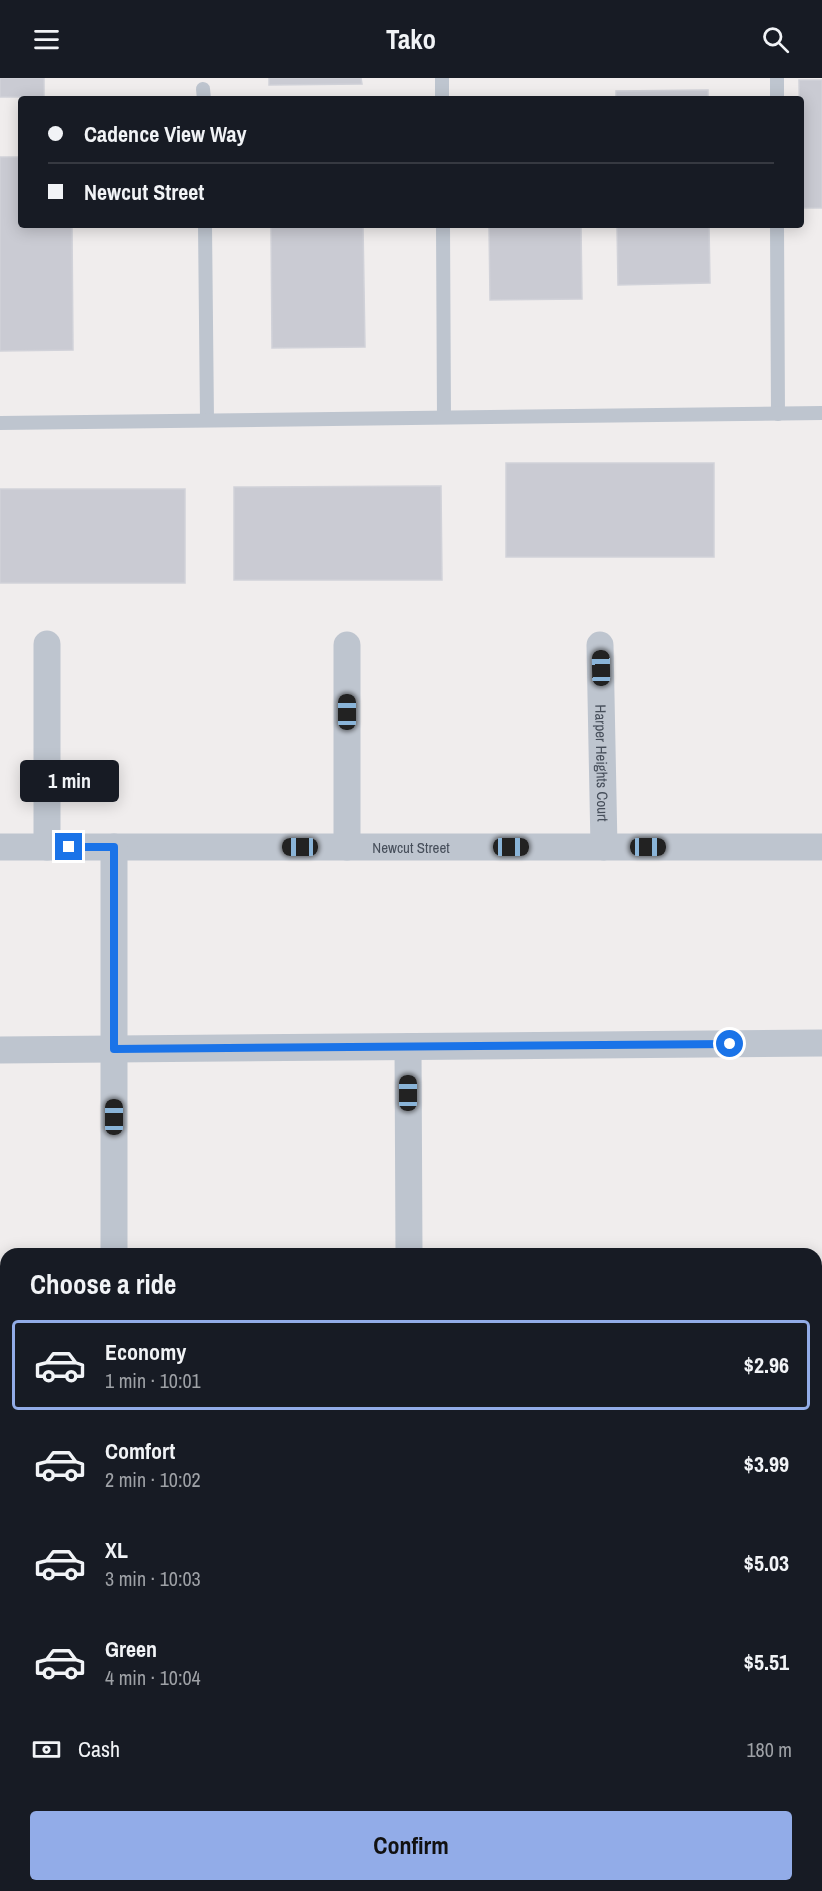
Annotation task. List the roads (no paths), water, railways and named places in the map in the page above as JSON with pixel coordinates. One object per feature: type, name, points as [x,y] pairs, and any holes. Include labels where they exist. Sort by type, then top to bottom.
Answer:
[{"type":"street","points":[[47,644],[47,847]]},
{"type":"street","points":[[347,645],[347,847]]},
{"type":"street","name":"Harper Heights Court","points":[[600,645],[604,847]]},
{"type":"street","name":"Newcut Street","points":[[0,847],[822,847]]},
{"type":"street","points":[[114,847],[114,1248]]},
{"type":"street","points":[[0,1050],[822,1043]]},
{"type":"street","points":[[408,1047],[409,1248]]},
{"type":"lane","points":[[442,78],[442,96]]},
{"type":"lane","points":[[777,78],[777,96]]},
{"type":"lane","points":[[205,228],[207,419]]},
{"type":"lane","points":[[443,228],[444,417]]},
{"type":"lane","points":[[777,228],[778,414]]},
{"type":"lane","points":[[0,423],[822,413]]}]
